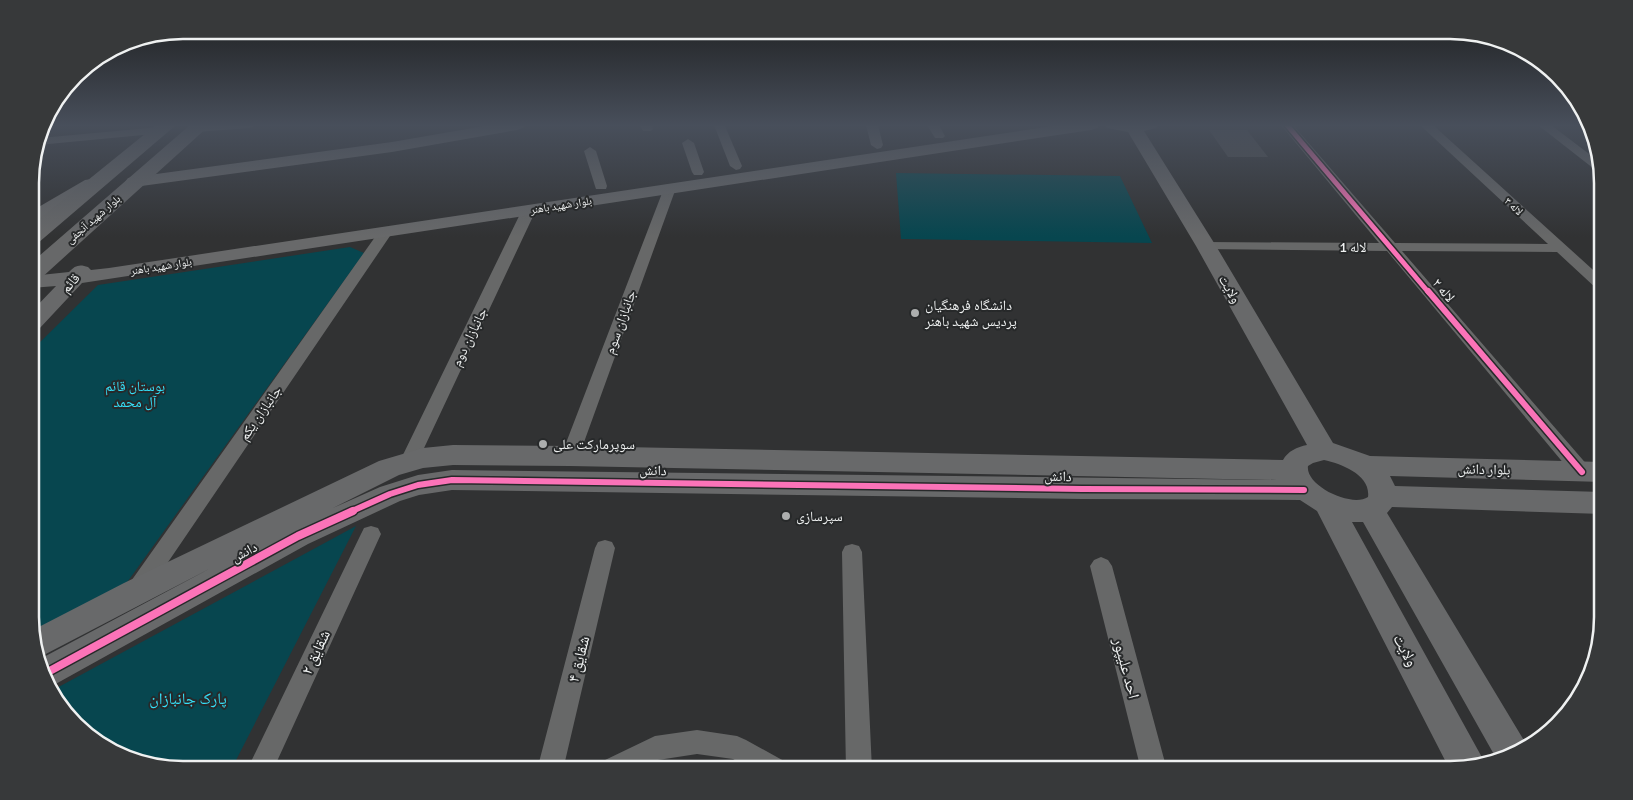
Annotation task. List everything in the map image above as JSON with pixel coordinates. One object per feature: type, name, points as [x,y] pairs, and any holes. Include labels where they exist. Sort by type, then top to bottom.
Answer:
[{"type":"main road","name":"بلوار شهید آنجفی","points":[[39,230],[121,162]]},
{"type":"main road","name":"بلوار شهید آنجفی","points":[[39,269],[157,162]]},
{"type":"street","points":[[134,182],[279,162]]},
{"type":"street","points":[[593,162],[601,186]]},
{"type":"street","points":[[695,162],[698,172]]},
{"type":"street","name":"بلوار شهید باهنر","points":[[39,273],[82,270],[181,256],[601,186],[761,162]]},
{"type":"street","name":"بلوار شهید باهنر","points":[[181,256],[385,233],[842,162]]},
{"type":"street","name":"ولایت","points":[[1154,162],[1206,246],[1324,451]]},
{"type":"street","name":"لاله ۲","points":[[1319,162],[1391,247],[1592,472]]},
{"type":"street","name":"لاله ۳","points":[[1467,162],[1594,279]]},
{"type":"street","points":[[39,214],[102,178]]},
{"type":"street","name":"جانبازان سوم","points":[[570,456],[670,188]]},
{"type":"street","name":"جانبازان دوم","points":[[408,463],[529,210]]},
{"type":"street","name":"جانبازان یکم","points":[[135,592],[385,233]]},
{"type":"street","name":"لاله 1","points":[[1206,246],[1560,248]]},
{"type":"street","name":"قائم","points":[[39,316],[82,270]]},
{"type":"street","points":[[1510,748],[1378,503],[1382,486],[1376,476],[1366,466],[1338,454],[1324,451],[1312,452],[1302,456],[1296,462],[1309,489],[1345,511],[1360,512],[1378,503],[1594,503]]},
{"type":"street","name":"دانش","points":[[41,641],[135,592],[389,468],[423,458],[453,454],[570,456],[1309,489]]},
{"type":"street","name":"بلوار دانش","points":[[1366,466],[1592,472]]},
{"type":"street","name":"دانش","points":[[50,671],[298,536],[390,494],[418,485],[452,480],[1082,489],[1309,489]]},
{"type":"street","name":"ولایت","points":[[1309,489],[1464,760]]},
{"type":"street","name":"شقایق ۲","points":[[264,761],[371,534]]},
{"type":"street","name":"شقایق ۴","points":[[552,761],[605,548]]},
{"type":"street","points":[[852,552],[859,761]]},
{"type":"street","name":"احد علیپور","points":[[1101,566],[1152,761]]},
{"type":"street","points":[[630,761],[655,748],[697,742],[737,748],[759,761]]},
{"type":"green space","points":[[896,173],[1120,176],[1152,243],[901,239]]},
{"type":"green space","name":"بوستان قائم آل محمد","points":[[350,247],[364,253],[123,588],[40,629],[39,343],[98,285]]},
{"type":"green space","name":"پارک جانبازان","points":[[356,526],[236,761],[164,760],[128,750],[103,737],[88,725],[75,712],[58,687]]},
{"type":"cycle path","points":[[1319,162],[1582,472]]},
{"type":"cycle path","points":[[50,671],[298,536],[390,494],[418,485],[452,480],[1082,489],[1304,490]]},
{"type":"place","name":"دانشگاه فرهنگیان پردیس شهید باهنر","points":[[915,313]]},
{"type":"place","name":"سوپرمارکت علی","points":[[543,444]]},
{"type":"place","name":"سپرسازی","points":[[786,516]]}]
